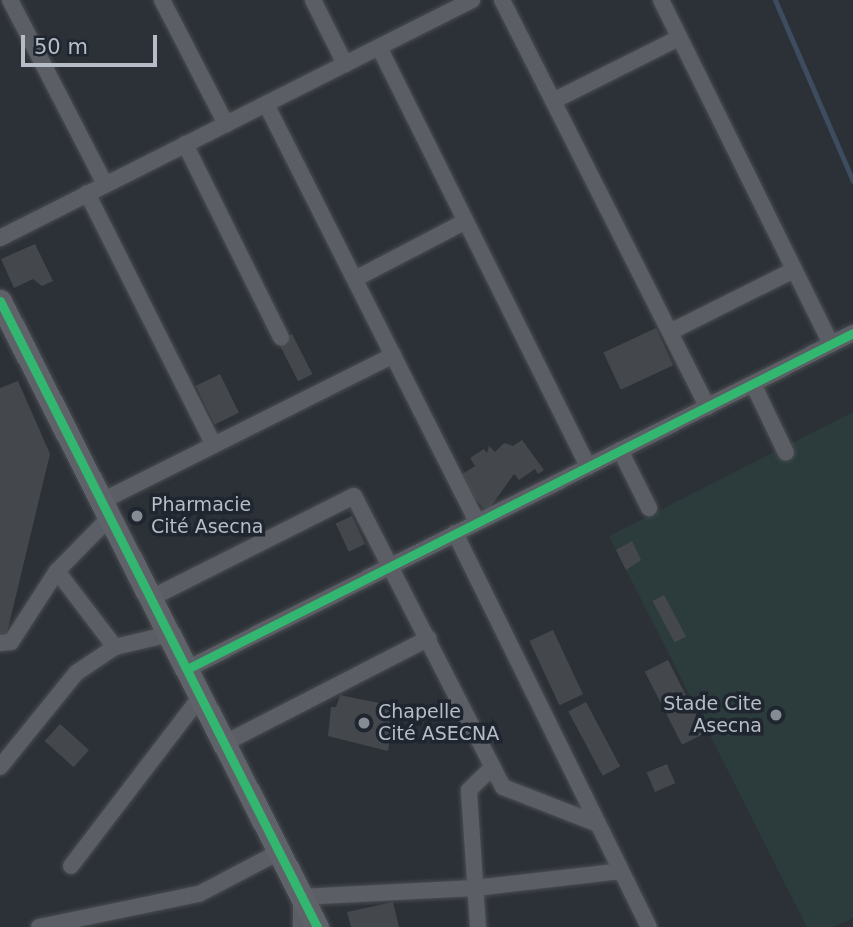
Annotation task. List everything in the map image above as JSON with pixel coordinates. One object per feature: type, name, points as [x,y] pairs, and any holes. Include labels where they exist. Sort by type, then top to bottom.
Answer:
[{"type":"street","points":[[10,0],[106,184]]},
{"type":"street","points":[[162,0],[226,124]]},
{"type":"street","points":[[313,0],[345,64]]},
{"type":"street","points":[[502,0],[708,407]]},
{"type":"street","points":[[661,0],[831,344]]},
{"type":"street","points":[[0,238],[468,1]]},
{"type":"street","points":[[553,101],[679,38]]},
{"type":"street","points":[[379,47],[588,467]]},
{"type":"street","points":[[266,104],[477,522]]},
{"type":"street","points":[[186,144],[281,337]]},
{"type":"street","points":[[88,193],[214,445]]},
{"type":"street","points":[[355,279],[466,220]]},
{"type":"street","points":[[670,332],[794,270]]},
{"type":"street","points":[[0,301],[225,743],[277,853],[317,927]]},
{"type":"street","points":[[187,669],[853,333]]},
{"type":"street","points":[[0,643],[11,642],[18,634],[57,571],[106,509],[214,445],[393,355]]},
{"type":"street","points":[[753,384],[786,453]]},
{"type":"street","points":[[620,450],[649,508]]},
{"type":"street","points":[[151,598],[348,495],[363,505],[503,787],[598,824]]},
{"type":"street","points":[[456,533],[649,927]]},
{"type":"street","points":[[57,571],[115,647]]},
{"type":"street","points":[[0,767],[76,673],[115,647],[170,634]]},
{"type":"street","points":[[225,743],[429,638]]},
{"type":"street","points":[[71,866],[201,696]]},
{"type":"street","points":[[478,927],[469,790],[493,767]]},
{"type":"street","points":[[39,927],[199,894],[277,853]]},
{"type":"street","points":[[302,897],[475,888],[621,871]]},
{"type":"street","points":[[301,927],[302,897]]},
{"type":"shaded area","name":"Stade Cite Asecna","points":[[853,412],[853,918],[833,927],[807,927],[609,536]]},
{"type":"building","points":[[35,244],[53,281],[42,286],[33,279],[14,288],[1,259]]},
{"type":"building","points":[[656,328],[673,365],[621,390],[603,353]]},
{"type":"building","points":[[292,334],[312,374],[298,381],[278,341]]},
{"type":"building","points":[[220,374],[239,413],[215,424],[196,386]]},
{"type":"building","points":[[18,381],[50,454],[6,637],[0,635],[0,388]]},
{"type":"building","points":[[522,440],[544,470],[538,474],[535,469],[519,480],[514,474],[487,512],[456,478],[475,466],[470,458],[484,449],[487,453],[489,446],[495,452],[504,443],[513,446]]},
{"type":"building","points":[[352,516],[365,544],[349,552],[336,524]]},
{"type":"building","points":[[632,541],[641,560],[626,570],[616,550]]},
{"type":"building","points":[[664,595],[686,636],[675,643],[653,601]]},
{"type":"building","points":[[553,630],[583,694],[559,705],[529,641]]},
{"type":"building","points":[[668,660],[705,733],[682,745],[645,672]]},
{"type":"building","points":[[340,695],[394,706],[388,751],[328,736],[331,707],[336,707]]},
{"type":"building","points":[[586,702],[620,766],[603,776],[568,711]]},
{"type":"building","points":[[60,724],[89,750],[74,767],[45,741]]},
{"type":"building","points":[[667,764],[675,783],[655,792],[647,773]]},
{"type":"building","points":[[393,902],[399,927],[351,927],[347,912]]},
{"type":"waterway","points":[[775,0],[853,181]]},
{"type":"cycle path","points":[[0,301],[317,927]]},
{"type":"cycle path","points":[[187,669],[853,333]]},
{"type":"place","name":"Pharmacie Cité Asecna","points":[[137,516]]},
{"type":"place","name":"Stade Cite Asecna","points":[[776,715]]},
{"type":"place","name":"Chapelle Cité ASECNA","points":[[364,723]]}]
